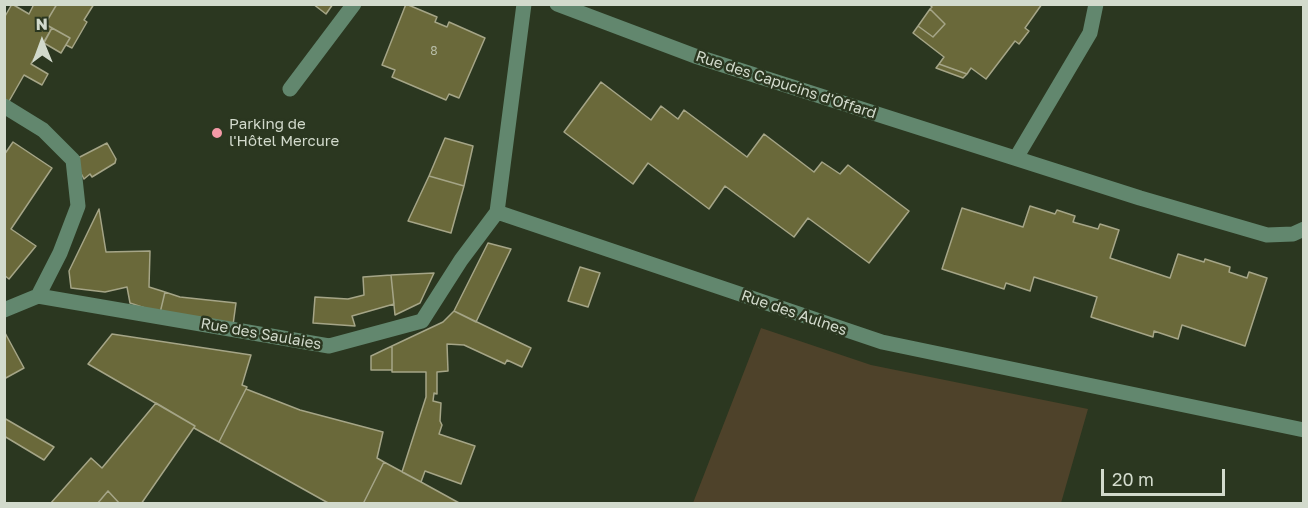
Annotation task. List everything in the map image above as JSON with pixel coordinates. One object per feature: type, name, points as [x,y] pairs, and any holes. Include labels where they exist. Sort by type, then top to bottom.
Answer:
[{"type":"street","points":[[290,89],[354,4]]},
{"type":"street","points":[[497,212],[524,4]]},
{"type":"street","name":"Rue des Capucins d'Offard","points":[[557,4],[695,56],[1267,235],[1293,234],[1304,229]]},
{"type":"street","points":[[1016,158],[1090,33],[1096,4]]},
{"type":"street","points":[[4,106],[43,130],[73,160],[78,206],[60,253],[38,296],[4,310]]},
{"type":"street","name":"Rue des Saulaies","points":[[38,296],[329,346],[422,321],[461,260],[497,212]]},
{"type":"street","name":"Rue des Aulnes","points":[[497,212],[882,342],[1304,430]]},
{"type":"shaded area","points":[[761,328],[871,365],[1088,409],[1061,503],[693,503]]},
{"type":"building","points":[[12,4],[29,14],[34,4],[57,4],[45,24],[52,28],[31,64],[48,74],[42,85],[24,75],[8,103],[4,101],[4,18]]},
{"type":"building","points":[[57,4],[94,4],[72,48],[66,45],[70,38],[45,24]]},
{"type":"building","points":[[313,4],[333,4],[326,14]]},
{"type":"building","points":[[406,4],[437,17],[435,22],[447,27],[449,22],[485,38],[459,98],[449,94],[446,100],[392,77],[395,70],[382,65]]},
{"type":"building","points":[[929,4],[1042,4],[1025,28],[1029,31],[1019,44],[1015,41],[986,79],[971,68],[967,74],[939,64],[944,57],[913,33],[918,26],[933,37],[945,24],[930,9],[932,7]]},
{"type":"building","points":[[930,9],[945,24],[933,37],[918,26]]},
{"type":"building","points":[[52,28],[70,38],[61,53],[44,43]]},
{"type":"building","points":[[939,64],[967,74],[963,78],[936,68]]},
{"type":"building","points":[[601,82],[651,120],[661,106],[678,119],[684,110],[747,157],[764,134],[814,172],[822,162],[840,174],[848,165],[909,211],[869,263],[808,218],[794,237],[725,186],[709,209],[648,163],[633,184],[564,132]]},
{"type":"building","points":[[445,138],[473,146],[464,186],[429,176]]},
{"type":"building","points":[[13,142],[52,168],[11,229],[36,246],[9,279],[4,275],[4,155]]},
{"type":"building","points":[[107,143],[116,159],[115,163],[92,177],[90,174],[84,179],[74,160]]},
{"type":"building","points":[[429,176],[464,186],[451,233],[408,221]]},
{"type":"building","points":[[1030,206],[1055,214],[1057,210],[1075,216],[1073,222],[1098,229],[1100,224],[1119,230],[1110,258],[1170,278],[1178,254],[1230,267],[1229,272],[1247,278],[1249,272],[1267,278],[1245,346],[1182,325],[1178,339],[1154,331],[1153,337],[1091,317],[1097,297],[1034,277],[1030,291],[1006,283],[1004,289],[942,269],[962,208],[1023,227]]},
{"type":"building","points":[[99,209],[106,252],[150,251],[149,287],[165,292],[160,313],[130,303],[127,287],[105,292],[71,288],[69,271]]},
{"type":"building","points":[[488,243],[511,249],[476,322],[454,311]]},
{"type":"building","points":[[580,267],[600,273],[588,307],[568,301]]},
{"type":"building","points":[[434,273],[420,303],[395,315],[391,275]]},
{"type":"building","points":[[391,275],[394,304],[352,316],[355,326],[313,323],[315,297],[348,299],[364,295],[363,277]]},
{"type":"building","points":[[165,292],[180,297],[236,303],[233,325],[160,313]]},
{"type":"building","points":[[454,311],[531,348],[522,367],[507,360],[505,364],[464,345],[447,344],[448,371],[437,372],[437,394],[434,393],[433,401],[441,403],[440,421],[442,425],[439,434],[475,446],[461,484],[425,471],[421,482],[402,472],[426,397],[426,372],[392,372],[392,346],[443,322]]},
{"type":"building","points":[[4,331],[24,368],[4,379]]},
{"type":"building","points":[[112,334],[251,355],[242,385],[247,387],[219,442],[88,364]]},
{"type":"building","points":[[392,346],[392,370],[371,370],[371,356]]},
{"type":"building","points":[[246,389],[300,410],[383,432],[377,458],[384,462],[363,504],[330,504],[219,442]]},
{"type":"building","points":[[156,403],[195,426],[141,504],[120,504],[108,491],[97,504],[50,504],[91,458],[102,468]]},
{"type":"building","points":[[4,418],[54,447],[44,460],[4,436]]},
{"type":"building","points":[[384,462],[421,482],[461,504],[363,504]]},
{"type":"building","points":[[108,491],[120,504],[97,504]]},
{"type":"place","name":"Parking de l'Hôtel Mercure","points":[[217,133]]}]
